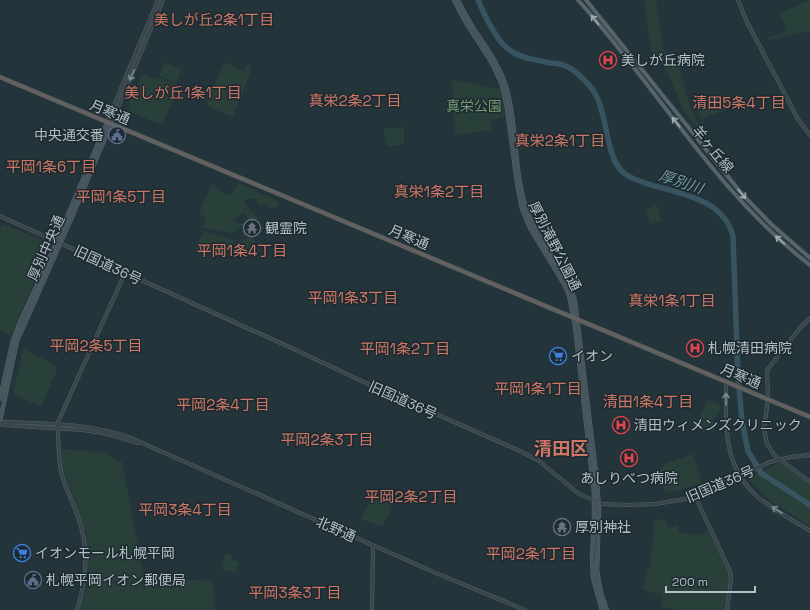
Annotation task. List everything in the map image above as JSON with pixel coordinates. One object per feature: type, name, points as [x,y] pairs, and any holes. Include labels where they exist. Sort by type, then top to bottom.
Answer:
[{"type":"highway","name":"月寒通","points":[[0,77],[810,417]]},
{"type":"main road","name":"厚別滝野公園通","points":[[454,0],[464,21],[492,63],[502,85],[506,99],[517,183],[522,209],[535,236],[566,288],[571,301],[582,372],[597,501],[597,571],[601,594],[607,610]]},
{"type":"main road","name":"厚別滝野公園通","points":[[458,0],[494,60],[505,83],[511,106],[521,187],[527,210],[538,234],[570,287],[575,301],[575,319]]},
{"type":"main road","name":"羊ヶ丘線","points":[[578,0],[733,192],[769,231],[810,265]]},
{"type":"main road","name":"羊ヶ丘線","points":[[586,0],[742,194],[771,224],[810,258]]},
{"type":"main road","name":"厚別中央通","points":[[0,422],[17,341],[109,123]]},
{"type":"main road","name":"厚別中央通","points":[[0,400],[13,340],[58,242]]},
{"type":"main road","name":"厚別滝野公園通","points":[[597,501],[593,570],[595,587],[602,610]]},
{"type":"street","name":"厚別中央通","points":[[109,123],[158,0]]},
{"type":"street","name":"厚別中央通","points":[[109,123],[163,0]]},
{"type":"street","points":[[738,0],[750,28],[798,119],[810,135]]},
{"type":"street","name":"旧国道36号","points":[[0,216],[292,348],[370,385],[518,450],[539,461],[576,491],[597,501],[613,505],[674,502],[695,496],[770,462],[810,455]]},
{"type":"street","points":[[77,610],[84,582],[85,550],[80,522],[61,471],[58,422],[125,272]]},
{"type":"street","points":[[810,318],[800,328],[767,370],[768,399],[764,422],[765,437],[770,450],[778,460],[810,482]]},
{"type":"street","points":[[729,383],[728,446],[733,463],[740,476],[750,490],[760,499],[810,531]]},
{"type":"street","name":"北野通","points":[[0,422],[58,427],[83,426],[104,430],[131,438],[373,546],[525,610]]},
{"type":"street","points":[[695,496],[730,571],[731,579],[728,610]]},
{"type":"street","points":[[372,610],[373,546]]},
{"type":"green space","points":[[645,0],[656,0],[663,48],[679,68],[691,109],[703,134],[685,113],[669,75],[652,52],[648,32]]},
{"type":"green space","points":[[810,0],[810,31],[770,40],[767,38],[787,31],[779,13]]},
{"type":"green space","points":[[165,62],[182,69],[176,83],[159,76]]},
{"type":"green space","points":[[224,62],[244,71],[247,64],[252,67],[233,117],[209,107],[207,103]]},
{"type":"green space","points":[[142,74],[156,79],[157,77],[179,86],[162,125],[130,112],[128,107]]},
{"type":"green space","name":"真栄公園","points":[[452,80],[500,89],[506,117],[490,120],[492,130],[455,135]]},
{"type":"green space","points":[[724,94],[730,108],[702,119],[695,107]]},
{"type":"green space","points":[[403,127],[404,144],[387,147],[383,129]]},
{"type":"green space","points":[[238,183],[276,200],[279,202],[278,206],[268,208],[264,203],[263,205],[259,204],[256,199],[251,198],[244,201],[247,208],[255,213],[255,216],[260,217],[257,220],[258,223],[256,225],[260,228],[253,224],[243,212],[235,220],[235,222],[241,224],[244,222],[253,235],[245,236],[242,234],[245,230],[243,227],[238,226],[237,230],[231,233],[202,228],[206,222],[205,218],[199,213],[212,184],[220,189],[220,192],[231,195]]},
{"type":"green space","points":[[654,206],[657,206],[662,220],[650,225],[646,211]]},
{"type":"green space","points":[[4,225],[49,243],[50,246],[12,333],[9,335],[0,331],[0,230]]},
{"type":"green space","points":[[203,231],[235,240],[225,256],[195,251]]},
{"type":"green space","points":[[253,237],[253,240],[255,240],[256,251],[254,249],[245,251],[241,248],[240,240]]},
{"type":"green space","points":[[23,349],[55,365],[57,370],[41,407],[13,394]]},
{"type":"green space","points":[[708,400],[721,405],[721,409],[713,420],[714,431],[703,432],[702,429],[697,428],[698,420]]},
{"type":"green space","points":[[61,449],[101,452],[122,462],[143,574],[148,578],[214,581],[215,610],[79,610],[89,579],[86,534],[63,470]]},
{"type":"green space","points":[[693,454],[702,483],[665,494],[662,483],[656,484],[661,467],[666,463]]},
{"type":"green space","points":[[780,463],[810,484],[810,526],[772,502],[746,478]]},
{"type":"green space","points":[[374,495],[393,505],[383,525],[381,526],[361,519]]},
{"type":"green space","points":[[665,518],[668,528],[677,525],[679,532],[699,535],[708,531],[729,572],[726,610],[674,610],[661,606],[662,596],[642,589],[650,564],[654,521]]},
{"type":"green space","points":[[225,554],[232,555],[231,560],[239,562],[236,573],[221,569]]},
{"type":"waterway","name":"厚別川","points":[[478,0],[499,40],[508,49],[517,55],[566,66],[578,74],[589,85],[596,95],[600,106],[613,156],[617,166],[624,173],[639,181],[700,200],[721,214],[728,224],[733,237],[738,377],[742,421],[748,451],[761,473],[810,505]]},
{"type":"place","name":"美しが丘病院","points":[[608,60]]},
{"type":"place","name":"中央通交番","points":[[117,135]]},
{"type":"place","name":"観霊院","points":[[252,228]]},
{"type":"place","name":"札幌清田病院","points":[[695,348]]},
{"type":"place","name":"イオン","points":[[558,356]]},
{"type":"place","name":"清田ウィメンズクリニック","points":[[621,425]]},
{"type":"place","name":"あしりべつ病院","points":[[629,458]]},
{"type":"place","name":"厚別神社","points":[[562,527]]},
{"type":"place","name":"イオンモール札幌平岡","points":[[22,553]]},
{"type":"place","name":"札幌平岡イオン郵便局","points":[[33,580]]},
{"type":"district","name":"美しが丘2条1丁目","points":[[214,20]]},
{"type":"district","name":"美しが丘1条1丁目","points":[[183,93]]},
{"type":"district","name":"真栄2条2丁目","points":[[355,101]]},
{"type":"district","name":"清田5条4丁目","points":[[739,103]]},
{"type":"district","name":"真栄2条1丁目","points":[[560,141]]},
{"type":"district","name":"平岡1条6丁目","points":[[51,167]]},
{"type":"district","name":"真栄1条2丁目","points":[[439,192]]},
{"type":"district","name":"平岡1条5丁目","points":[[121,197]]},
{"type":"district","name":"平岡1条4丁目","points":[[242,251]]},
{"type":"district","name":"平岡1条3丁目","points":[[353,298]]},
{"type":"district","name":"真栄1条1丁目","points":[[672,301]]},
{"type":"district","name":"平岡2条5丁目","points":[[96,346]]},
{"type":"district","name":"平岡1条2丁目","points":[[405,349]]},
{"type":"district","name":"平岡1条1丁目","points":[[538,389]]},
{"type":"district","name":"清田1条4丁目","points":[[648,402]]},
{"type":"district","name":"平岡2条4丁目","points":[[223,405]]},
{"type":"district","name":"平岡2条3丁目","points":[[327,440]]},
{"type":"district","name":"清田区","points":[[561,449]]},
{"type":"district","name":"平岡2条2丁目","points":[[411,497]]},
{"type":"district","name":"平岡3条4丁目","points":[[185,510]]},
{"type":"district","name":"平岡2条1丁目","points":[[531,554]]},
{"type":"district","name":"平岡3条3丁目","points":[[295,593]]}]
